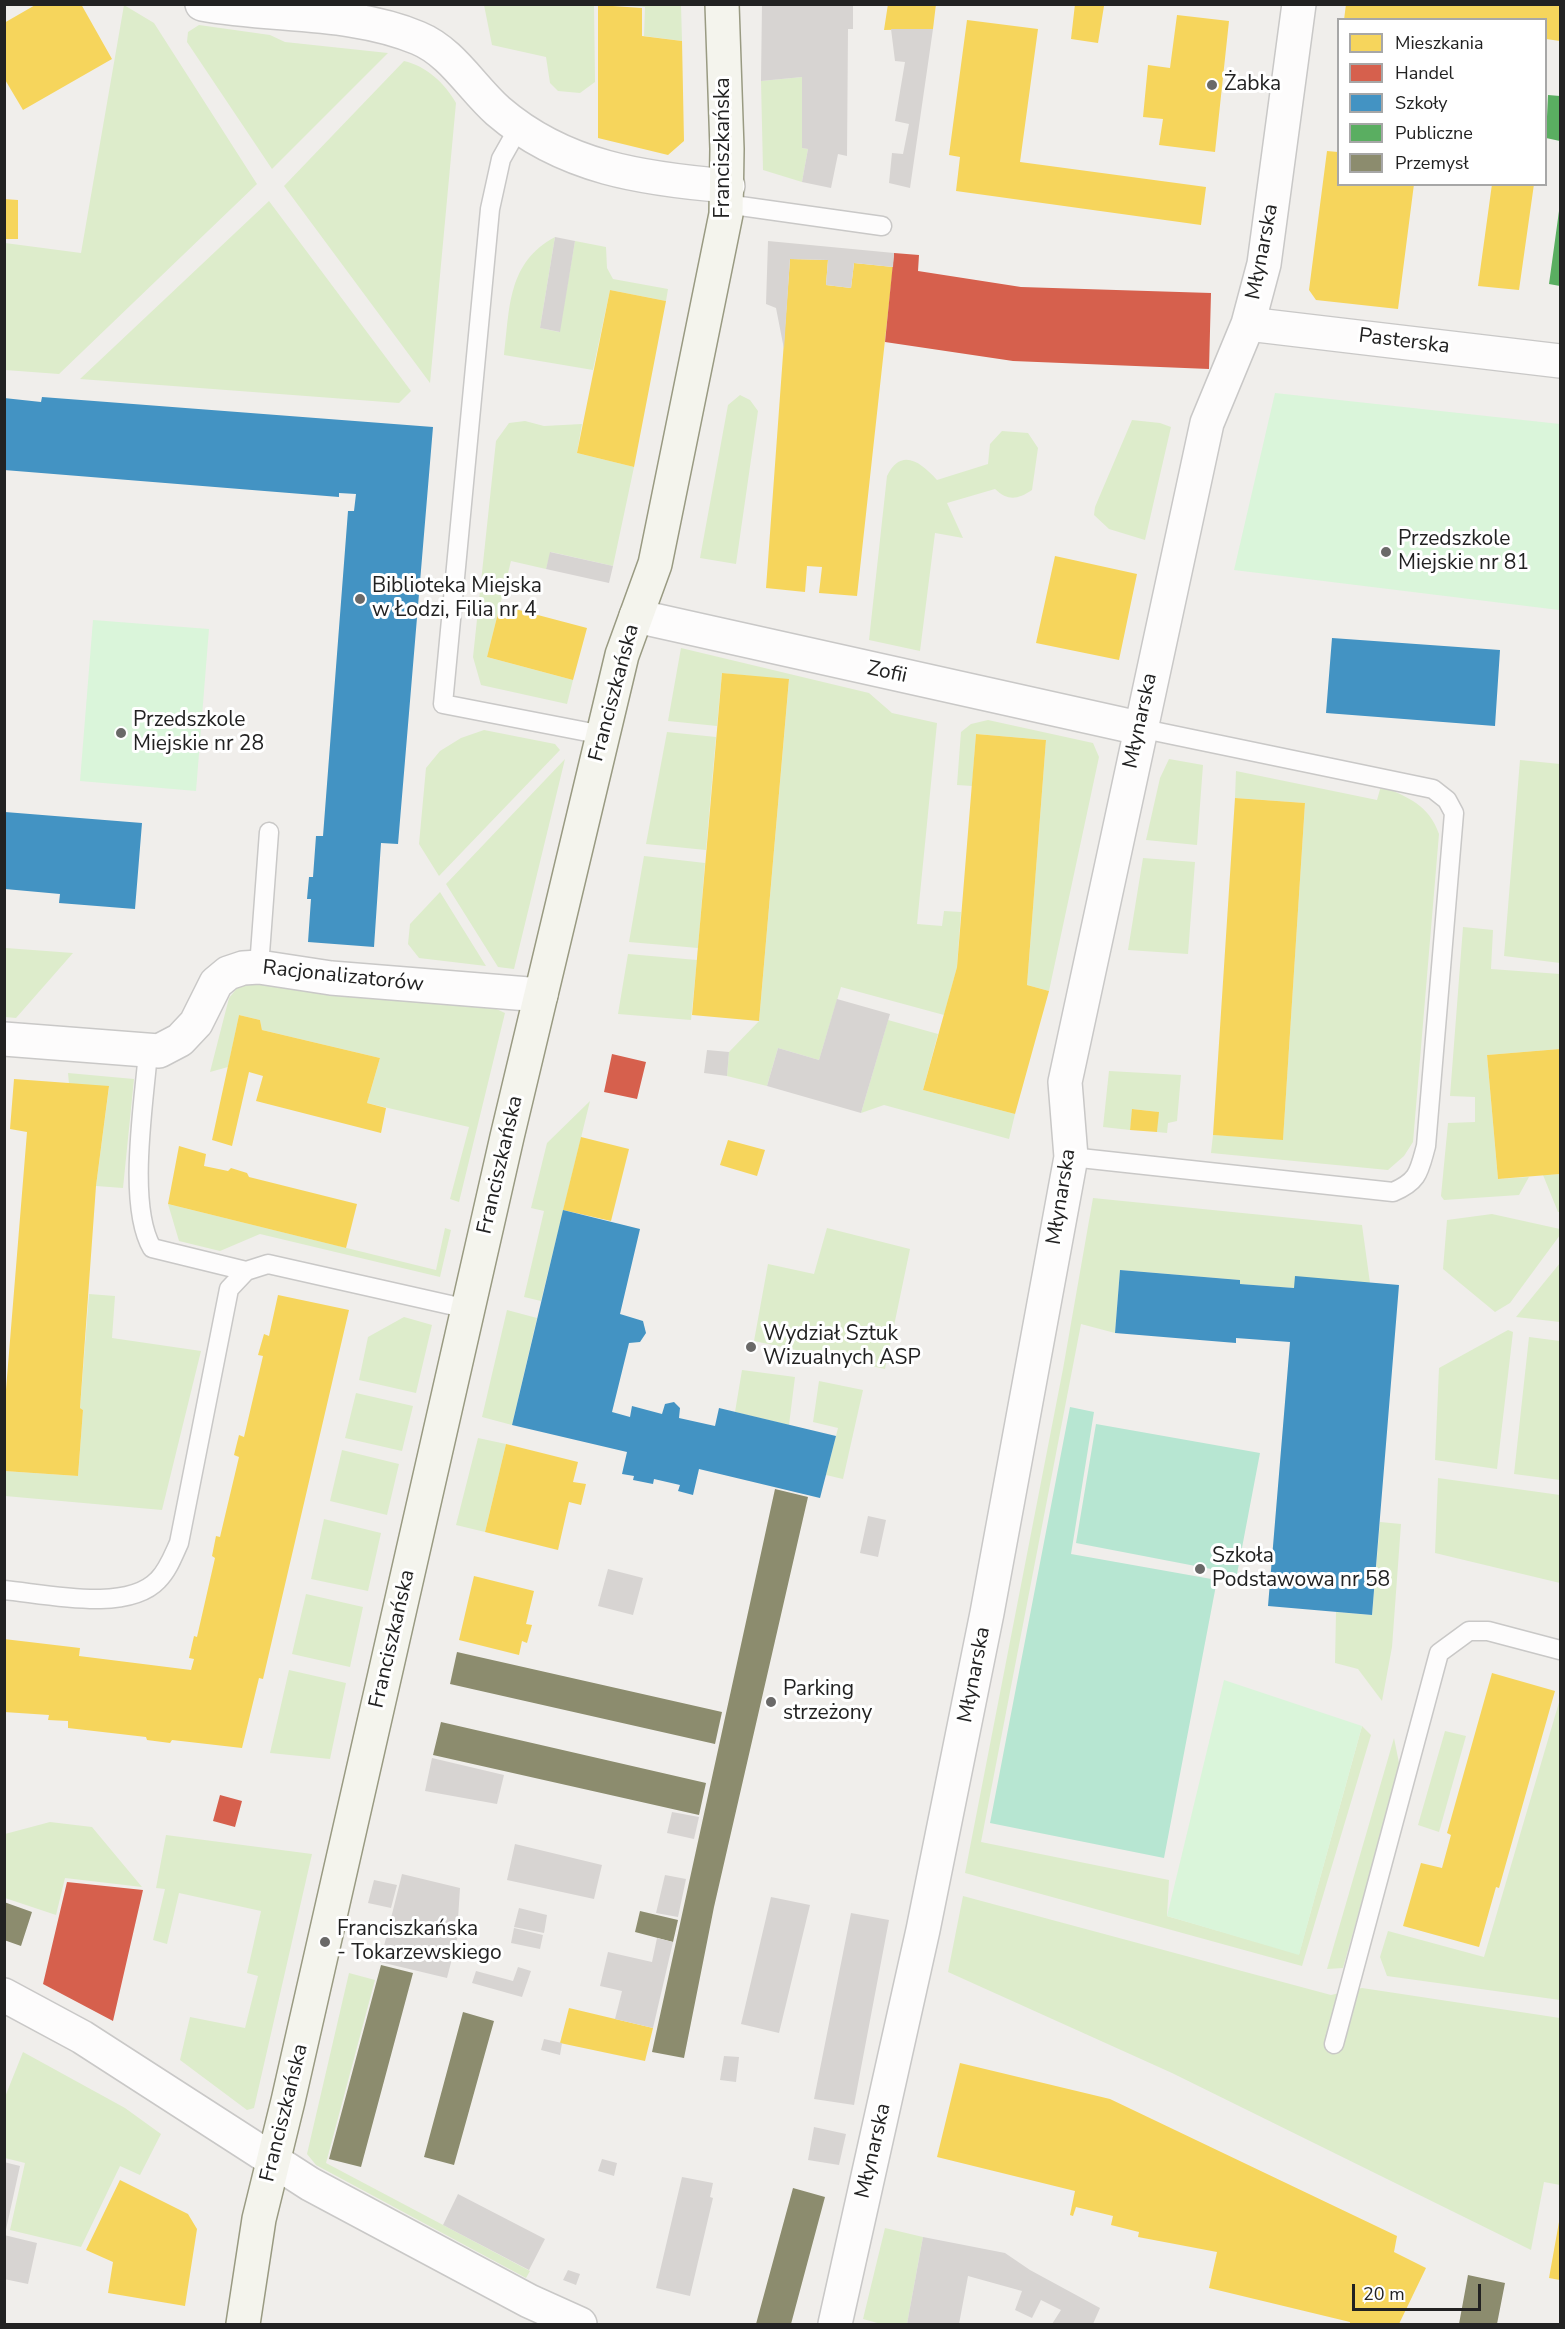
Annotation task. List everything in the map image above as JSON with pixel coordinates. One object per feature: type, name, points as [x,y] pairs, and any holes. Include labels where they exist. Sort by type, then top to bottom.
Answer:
[{"type":"street","points":[[202,4],[366,23],[418,38],[436,47],[497,110],[519,127],[599,167],[727,195]]},
{"type":"street","name":"Franciszkańska","points":[[243,2325],[259,2219],[541,995],[622,655],[655,564],[727,195],[722,4]]},
{"type":"street","name":"Młynarska","points":[[835,2325],[923,1930],[973,1683],[1071,1157],[1065,1082],[1139,728],[1207,423],[1248,324],[1264,264],[1299,4]]},
{"type":"street","name":"Pasterska","points":[[1248,324],[1560,361]]},
{"type":"street","name":"Zofii","points":[[636,616],[1139,728]]},
{"type":"street","name":"Racjonalizatorów","points":[[4,1039],[148,1052],[168,1047],[180,1040],[196,1023],[216,983],[228,974],[259,967],[331,978],[541,995]]},
{"type":"street","points":[[4,1995],[82,2037],[310,2184],[508,2290],[580,2325]]},
{"type":"lane","points":[[519,127],[501,159],[489,209],[443,704],[603,735]]},
{"type":"lane","points":[[727,195],[882,226]]},
{"type":"lane","points":[[1071,1157],[1394,1192],[1411,1185],[1419,1171],[1426,1146],[1454,813],[1447,800],[1433,789],[1139,728]]},
{"type":"lane","points":[[259,967],[269,832]]},
{"type":"lane","points":[[148,1052],[138,1200],[147,1238],[152,1248],[246,1271]]},
{"type":"lane","points":[[4,1590],[107,1599],[145,1591],[159,1580],[178,1543],[229,1289],[246,1271],[268,1264],[468,1309]]},
{"type":"lane","points":[[1334,2044],[1438,1653],[1469,1631],[1488,1631],[1560,1650]]},
{"type":"green space","points":[[124,5],[154,23],[257,184],[59,374],[5,370],[5,243],[81,253]]},
{"type":"green space","points":[[484,5],[594,5],[595,82],[580,93],[558,91],[550,83],[546,57],[492,45]]},
{"type":"green space","points":[[618,5],[681,5],[682,41],[644,36],[645,7]]},
{"type":"green space","points":[[199,25],[270,35],[285,42],[388,53],[272,169],[187,42],[188,32]]},
{"type":"green space","points":[[404,61],[434,76],[456,103],[430,383],[284,186]]},
{"type":"green space","points":[[802,77],[802,148],[808,149],[802,182],[763,170],[761,81]]},
{"type":"green space","points":[[269,201],[411,391],[399,403],[80,379]]},
{"type":"green space","points":[[555,237],[540,328],[559,332],[575,241],[606,247],[607,268],[613,279],[668,289],[666,301],[610,290],[593,370],[504,355],[510,304],[519,273],[539,248]]},
{"type":"green space","points":[[1275,393],[1560,424],[1559,610],[1234,570]]},
{"type":"green space","points":[[740,395],[750,400],[758,411],[736,564],[700,558],[728,405]]},
{"type":"green space","points":[[1132,420],[1160,423],[1171,427],[1145,540],[1109,529],[1094,515],[1095,507]]},
{"type":"green space","points":[[525,421],[544,426],[582,424],[577,453],[634,467],[613,566],[551,552],[546,569],[511,561],[487,657],[573,680],[567,704],[481,685],[473,657],[496,441],[509,423]]},
{"type":"green space","points":[[1002,431],[1028,433],[1038,448],[1032,490],[1013,498],[1004,496],[995,489],[947,503],[963,538],[935,533],[920,651],[869,640],[887,476],[898,462],[905,460],[918,463],[937,480],[988,464],[990,444]]},
{"type":"green space","points":[[93,620],[209,629],[196,791],[80,781]]},
{"type":"green space","points":[[681,648],[869,693],[892,713],[937,723],[917,924],[942,926],[944,911],[961,912],[957,967],[944,1015],[841,987],[819,1060],[778,1048],[767,1086],[727,1076],[729,1052],[759,1021],[789,680],[722,673],[717,726],[668,721]]},
{"type":"green space","points":[[988,720],[1093,743],[1099,757],[1049,991],[1027,985],[1046,740],[976,734],[972,786],[957,785],[961,732],[971,724]]},
{"type":"green space","points":[[484,730],[555,744],[560,750],[439,876],[419,844],[426,768],[440,751],[461,738]]},
{"type":"green space","points":[[667,732],[716,737],[706,850],[646,844]]},
{"type":"green space","points":[[565,759],[514,969],[498,967],[446,884]]},
{"type":"green space","points":[[1169,759],[1203,765],[1197,845],[1146,840],[1160,778]]},
{"type":"green space","points":[[1520,760],[1560,764],[1560,963],[1504,956]]},
{"type":"green space","points":[[1236,771],[1377,800],[1381,786],[1416,803],[1430,816],[1439,834],[1413,1142],[1404,1156],[1388,1170],[1211,1153],[1213,1135],[1283,1139],[1305,803],[1235,798]]},
{"type":"green space","points":[[644,856],[705,863],[698,948],[629,942]]},
{"type":"green space","points":[[1143,858],[1195,862],[1188,954],[1128,950]]},
{"type":"green space","points":[[440,892],[486,966],[419,958],[408,944],[410,924]]},
{"type":"green space","points":[[1463,927],[1493,930],[1491,969],[1560,974],[1560,1049],[1487,1055],[1498,1179],[1529,1177],[1519,1195],[1444,1200],[1441,1196],[1448,1123],[1475,1122],[1475,1097],[1450,1096]]},
{"type":"green space","points":[[6,948],[73,953],[16,1018],[5,1017]]},
{"type":"green space","points":[[628,954],[697,960],[691,1020],[618,1014]]},
{"type":"green space","points":[[252,982],[492,1007],[505,1013],[459,1202],[450,1199],[469,1127],[367,1103],[380,1058],[262,1030],[260,1020],[239,1015],[228,1067],[210,1072],[229,998],[238,987]]},
{"type":"green space","points":[[888,1020],[938,1034],[923,1090],[1015,1114],[1009,1139],[884,1105],[861,1113]]},
{"type":"green space","points":[[1109,1071],[1181,1075],[1177,1121],[1168,1123],[1167,1133],[1157,1132],[1158,1112],[1133,1109],[1130,1130],[1103,1127]]},
{"type":"green space","points":[[68,1073],[134,1079],[123,1188],[96,1186],[109,1087],[69,1084]]},
{"type":"green space","points":[[590,1101],[541,1301],[524,1297],[544,1211],[531,1208],[547,1143]]},
{"type":"green space","points":[[1560,1174],[1560,1212],[1558,1212],[1543,1175]]},
{"type":"green space","points":[[1093,1198],[1362,1225],[1370,1283],[1294,1288],[1240,1284],[1240,1280],[1120,1270],[1115,1333],[1081,1324],[981,1842],[1169,1880],[1167,1916],[1299,1954],[1362,1726],[1371,1735],[1302,1966],[965,1873],[1063,1369]]},
{"type":"green space","points":[[168,1204],[436,1270],[445,1228],[451,1230],[440,1277],[260,1234],[220,1251],[179,1241]]},
{"type":"green space","points":[[1492,1214],[1560,1229],[1560,1235],[1510,1303],[1495,1312],[1443,1269],[1447,1220]]},
{"type":"green space","points":[[827,1228],[910,1249],[885,1369],[754,1341],[768,1264],[814,1274]]},
{"type":"green space","points":[[1560,1263],[1560,1322],[1516,1317]]},
{"type":"green space","points":[[89,1294],[115,1296],[112,1338],[201,1351],[162,1510],[5,1496],[4,1471],[78,1476],[83,1410],[80,1408]]},
{"type":"green space","points":[[507,1310],[537,1318],[512,1425],[482,1417]]},
{"type":"green space","points":[[404,1317],[432,1325],[416,1393],[359,1380],[368,1337]]},
{"type":"green space","points":[[1508,1330],[1513,1332],[1497,1469],[1435,1460],[1439,1368]]},
{"type":"green space","points":[[1529,1337],[1560,1341],[1560,1480],[1514,1474]]},
{"type":"green space","points":[[742,1370],[795,1377],[789,1425],[735,1412]]},
{"type":"green space","points":[[819,1381],[863,1390],[843,1479],[826,1475],[838,1428],[813,1422]]},
{"type":"green space","points":[[356,1393],[413,1406],[402,1451],[345,1438]]},
{"type":"green space","points":[[1070,1407],[1094,1412],[1071,1554],[1217,1580],[1164,1858],[990,1823]]},
{"type":"green space","points":[[1096,1424],[1260,1453],[1237,1574],[1076,1543]]},
{"type":"green space","points":[[478,1438],[506,1444],[485,1532],[456,1525]]},
{"type":"green space","points":[[342,1450],[399,1464],[387,1515],[330,1501]]},
{"type":"green space","points":[[1438,1478],[1560,1495],[1560,1583],[1435,1553]]},
{"type":"green space","points":[[324,1519],[381,1533],[368,1591],[311,1579]]},
{"type":"green space","points":[[1380,1522],[1401,1524],[1392,1647],[1382,1701],[1358,1669],[1335,1663],[1336,1612],[1372,1615]]},
{"type":"green space","points":[[306,1594],[363,1607],[350,1667],[292,1654]]},
{"type":"green space","points":[[289,1670],[346,1683],[330,1759],[270,1753]]},
{"type":"green space","points":[[1224,1680],[1362,1726],[1299,1955],[1167,1916]]},
{"type":"green space","points":[[1560,1699],[1560,2000],[1387,1976],[1380,1957],[1388,1931],[1484,1957]]},
{"type":"green space","points":[[1445,1731],[1466,1736],[1439,1832],[1418,1825]]},
{"type":"green space","points":[[1394,1738],[1400,1768],[1343,1968],[1327,1969]]},
{"type":"green space","points":[[50,1822],[92,1827],[142,1887],[65,1878],[56,1915],[5,1898],[5,1834]]},
{"type":"green space","points":[[166,1835],[312,1854],[254,2108],[247,2110],[180,2060],[190,2017],[245,2028],[258,1976],[247,1973],[261,1911],[179,1893],[167,1944],[153,1940],[165,1889],[156,1888]]},
{"type":"green space","points":[[963,1896],[1331,1995],[1362,1988],[1560,2018],[1560,2185],[1544,2182],[1531,2250],[1172,2073],[948,1972]]},
{"type":"green space","points":[[349,1973],[375,1980],[326,2163],[530,2271],[526,2278],[316,2165],[307,2154]]},
{"type":"green space","points":[[23,2052],[125,2108],[161,2134],[140,2175],[120,2166],[81,2247],[10,2230],[25,2163],[5,2158],[5,2097]]},
{"type":"green space","points":[[885,2228],[923,2237],[907,2324],[881,2324],[863,2319]]},
{"type":"building: Mieszkania","points":[[37,4],[81,4],[112,59],[23,110],[4,78],[4,23]]},
{"type":"building: Mieszkania","points":[[888,4],[936,4],[933,29],[884,30]]},
{"type":"building: Mieszkania","points":[[1075,4],[1104,6],[1098,43],[1071,39]]},
{"type":"building: Mieszkania","points":[[1346,4],[1560,4],[1560,41],[1547,39],[1547,18],[1344,18]]},
{"type":"building: Mieszkania","points":[[598,5],[642,8],[642,36],[682,41],[684,141],[668,155],[598,138]]},
{"type":"building: Mieszkania","points":[[1177,15],[1229,21],[1215,152],[1159,145],[1163,119],[1143,117],[1148,65],[1170,68]]},
{"type":"building: Mieszkania","points":[[967,20],[1038,29],[1020,162],[1206,187],[1201,225],[956,191],[960,157],[949,155]]},
{"type":"building: Mieszkania","points":[[1327,151],[1337,152],[1337,186],[1414,186],[1398,309],[1316,300],[1309,290]]},
{"type":"building: Mieszkania","points":[[1492,186],[1534,186],[1519,290],[1478,286]]},
{"type":"building: Mieszkania","points":[[4,199],[18,200],[18,239],[4,239]]},
{"type":"building: Mieszkania","points":[[790,259],[828,260],[826,285],[851,288],[854,263],[893,267],[857,596],[819,593],[822,567],[807,566],[805,592],[766,588]]},
{"type":"building: Mieszkania","points":[[610,290],[666,301],[634,467],[577,453]]},
{"type":"building: Mieszkania","points":[[1055,556],[1137,574],[1119,660],[1036,643]]},
{"type":"building: Mieszkania","points":[[500,605],[587,628],[573,680],[487,657]]},
{"type":"building: Mieszkania","points":[[722,673],[789,679],[759,1021],[692,1015]]},
{"type":"building: Mieszkania","points":[[976,734],[1046,740],[1027,985],[1049,991],[1015,1114],[923,1090],[957,967]]},
{"type":"building: Mieszkania","points":[[1235,798],[1305,803],[1283,1140],[1213,1135]]},
{"type":"building: Mieszkania","points":[[239,1015],[260,1020],[262,1030],[380,1058],[367,1103],[386,1108],[381,1133],[256,1101],[263,1076],[249,1072],[232,1146],[212,1140]]},
{"type":"building: Mieszkania","points":[[1560,1049],[1560,1174],[1498,1179],[1487,1055]]},
{"type":"building: Mieszkania","points":[[14,1079],[109,1086],[96,1186],[80,1408],[83,1410],[78,1476],[4,1471],[4,1414],[27,1132],[10,1129]]},
{"type":"building: Mieszkania","points":[[1132,1109],[1159,1112],[1157,1132],[1130,1130]]},
{"type":"building: Mieszkania","points":[[581,1137],[629,1149],[611,1221],[563,1210]]},
{"type":"building: Mieszkania","points":[[728,1140],[765,1150],[757,1176],[720,1165]]},
{"type":"building: Mieszkania","points":[[179,1146],[206,1154],[204,1166],[228,1171],[231,1168],[247,1173],[249,1177],[357,1204],[346,1248],[168,1204]]},
{"type":"building: Mieszkania","points":[[278,1295],[349,1310],[263,1679],[259,1678],[242,1748],[172,1740],[170,1743],[147,1740],[146,1737],[68,1728],[68,1721],[48,1720],[49,1715],[4,1712],[4,1639],[80,1648],[79,1656],[191,1670],[194,1659],[189,1658],[194,1636],[197,1637],[215,1558],[212,1556],[216,1536],[220,1537],[239,1457],[234,1455],[239,1435],[244,1437],[263,1356],[258,1355],[264,1334],[269,1336]]},
{"type":"building: Mieszkania","points":[[506,1444],[578,1462],[573,1482],[586,1484],[581,1505],[569,1502],[558,1550],[485,1532]]},
{"type":"building: Mieszkania","points":[[474,1576],[534,1591],[526,1624],[532,1625],[527,1643],[522,1641],[519,1655],[459,1640]]},
{"type":"building: Mieszkania","points":[[1492,1673],[1555,1691],[1499,1888],[1496,1887],[1479,1947],[1403,1926],[1421,1863],[1442,1868],[1451,1835],[1447,1833]]},
{"type":"building: Mieszkania","points":[[569,2008],[653,2028],[645,2061],[560,2043]]},
{"type":"building: Mieszkania","points":[[960,2063],[1110,2099],[1397,2236],[1394,2252],[1426,2268],[1399,2324],[1350,2324],[1350,2322],[1209,2288],[1217,2252],[1138,2237],[1139,2232],[1111,2225],[1113,2216],[1076,2207],[1073,2216],[1070,2215],[1075,2191],[937,2157]]},
{"type":"building: Mieszkania","points":[[120,2180],[188,2214],[197,2229],[185,2306],[108,2293],[113,2262],[86,2250]]},
{"type":"building: Mieszkania","points":[[1560,2223],[1560,2280],[1549,2278]]},
{"type":"building: Handel","points":[[894,253],[919,255],[918,271],[1021,287],[1211,293],[1209,369],[1013,361],[885,342]]},
{"type":"building: Handel","points":[[612,1054],[646,1062],[637,1099],[604,1092]]},
{"type":"building: Handel","points":[[220,1795],[242,1801],[235,1827],[213,1821]]},
{"type":"building: Handel","points":[[67,1882],[143,1890],[113,2021],[43,1984]]},
{"type":"building: Szkoły","points":[[42,397],[433,427],[398,844],[381,843],[374,947],[308,942],[311,899],[307,899],[309,877],[313,877],[316,836],[323,836],[348,511],[354,511],[356,494],[339,493],[339,497],[4,470],[4,398],[41,402]]},
{"type":"building: Szkoły","points":[[1332,638],[1500,650],[1495,726],[1326,713]]},
{"type":"building: Szkoły","points":[[5,812],[142,823],[135,909],[59,903],[60,894],[5,889]]},
{"type":"building: Szkoły","points":[[563,1210],[640,1229],[620,1314],[643,1321],[646,1333],[640,1342],[629,1343],[612,1412],[630,1417],[632,1406],[662,1414],[665,1404],[674,1402],[680,1408],[679,1418],[715,1426],[719,1408],[836,1436],[820,1498],[699,1469],[693,1495],[678,1491],[680,1485],[654,1479],[653,1484],[633,1480],[634,1476],[622,1474],[627,1452],[512,1425]]},
{"type":"building: Szkoły","points":[[1120,1270],[1240,1280],[1240,1284],[1294,1288],[1295,1276],[1399,1285],[1372,1615],[1268,1606],[1290,1342],[1236,1338],[1236,1343],[1115,1333]]},
{"type":"building: Publiczne","points":[[1548,95],[1560,96],[1560,141],[1547,138]]},
{"type":"building: Publiczne","points":[[1560,212],[1560,286],[1549,284]]},
{"type":"building: Przemysł","points":[[775,1489],[808,1497],[714,1907],[684,2058],[652,2052]]},
{"type":"building: Przemysł","points":[[457,1652],[722,1712],[715,1744],[450,1684]]},
{"type":"building: Przemysł","points":[[441,1722],[706,1783],[699,1815],[433,1755]]},
{"type":"building: Przemysł","points":[[4,1902],[32,1912],[21,1946],[4,1940]]},
{"type":"building: Przemysł","points":[[640,1911],[678,1920],[673,1942],[635,1932]]},
{"type":"building: Przemysł","points":[[381,1965],[413,1973],[361,2167],[329,2159]]},
{"type":"building: Przemysł","points":[[463,2012],[494,2021],[454,2165],[424,2157]]},
{"type":"building: Przemysł","points":[[793,2188],[825,2197],[791,2324],[756,2324]]},
{"type":"building: Przemysł","points":[[1468,2275],[1505,2283],[1497,2324],[1459,2324]]},
{"type":"building: Inne","points":[[762,4],[853,4],[853,29],[848,29],[847,156],[838,154],[831,188],[802,182],[808,149],[802,148],[802,77],[761,81]]},
{"type":"building: Inne","points":[[891,29],[933,29],[910,188],[889,183],[892,153],[903,154],[909,124],[895,121],[905,62],[895,61]]},
{"type":"building: Inne","points":[[555,237],[575,241],[560,332],[540,328]]},
{"type":"building: Inne","points":[[768,241],[894,253],[893,267],[854,263],[851,288],[826,285],[828,260],[790,259],[784,349],[776,308],[766,304]]},
{"type":"building: Inne","points":[[550,552],[613,566],[609,583],[546,569]]},
{"type":"building: Inne","points":[[837,999],[890,1014],[861,1113],[767,1086],[778,1048],[819,1060]]},
{"type":"building: Inne","points":[[707,1050],[729,1052],[727,1076],[704,1073]]},
{"type":"building: Inne","points":[[868,1516],[886,1520],[878,1557],[860,1553]]},
{"type":"building: Inne","points":[[608,1569],[643,1578],[633,1615],[598,1606]]},
{"type":"building: Inne","points":[[432,1758],[504,1775],[497,1804],[425,1791]]},
{"type":"building: Inne","points":[[672,1812],[699,1817],[694,1839],[667,1833]]},
{"type":"building: Inne","points":[[515,1844],[602,1865],[594,1899],[507,1880]]},
{"type":"building: Inne","points":[[402,1874],[460,1888],[458,1919],[462,1920],[447,1978],[380,1962]]},
{"type":"building: Inne","points":[[665,1875],[686,1879],[678,1917],[656,1913]]},
{"type":"building: Inne","points":[[374,1880],[397,1885],[391,1908],[368,1903]]},
{"type":"building: Inne","points":[[771,1897],[810,1905],[779,2033],[741,2024]]},
{"type":"building: Inne","points":[[519,1908],[547,1915],[544,1933],[514,1927]]},
{"type":"building: Inne","points":[[851,1913],[889,1920],[854,2105],[814,2099]]},
{"type":"building: Inne","points":[[514,1928],[543,1935],[540,1949],[511,1943]]},
{"type":"building: Inne","points":[[657,1938],[673,1942],[653,2028],[615,2019],[622,1991],[600,1986],[608,1952],[652,1962]]},
{"type":"building: Inne","points":[[518,1967],[531,1971],[522,1997],[472,1983],[476,1971],[513,1981]]},
{"type":"building: Inne","points":[[544,2039],[562,2043],[560,2055],[541,2050]]},
{"type":"building: Inne","points":[[724,2056],[739,2057],[736,2082],[720,2080]]},
{"type":"building: Inne","points":[[814,2127],[846,2134],[839,2165],[808,2160]]},
{"type":"building: Inne","points":[[602,2159],[617,2163],[614,2176],[598,2171]]},
{"type":"building: Inne","points":[[4,2162],[20,2166],[5,2234],[4,2234]]},
{"type":"building: Inne","points":[[682,2177],[713,2183],[710,2197],[713,2198],[690,2296],[656,2288]]},
{"type":"building: Inne","points":[[458,2194],[545,2239],[529,2270],[443,2225]]},
{"type":"building: Inne","points":[[4,2235],[37,2243],[28,2284],[4,2279]]},
{"type":"building: Inne","points":[[923,2237],[1005,2253],[1030,2270],[1100,2308],[1093,2324],[1052,2324],[1061,2310],[1041,2300],[1032,2318],[1015,2310],[1022,2291],[968,2276],[959,2324],[907,2324]]},
{"type":"building: Inne","points":[[568,2270],[580,2274],[576,2285],[563,2280]]},
{"type":"place","name":"Żabka","points":[[1212,85]]},
{"type":"place","name":"Przedszkole Miejskie nr 81","points":[[1386,552]]},
{"type":"place","name":"Biblioteka Miejska w Łodzi, Filia nr 4","points":[[360,599]]},
{"type":"place","name":"Przedszkole Miejskie nr 28","points":[[121,733]]},
{"type":"place","name":"Wydział Sztuk Wizualnych ASP","points":[[751,1347]]},
{"type":"place","name":"Szkoła Podstawowa nr 58","points":[[1200,1569]]},
{"type":"place","name":"Parking strzeżony","points":[[771,1702]]},
{"type":"place","name":"Franciszkańska - Tokarzewskiego","points":[[325,1942]]}]
